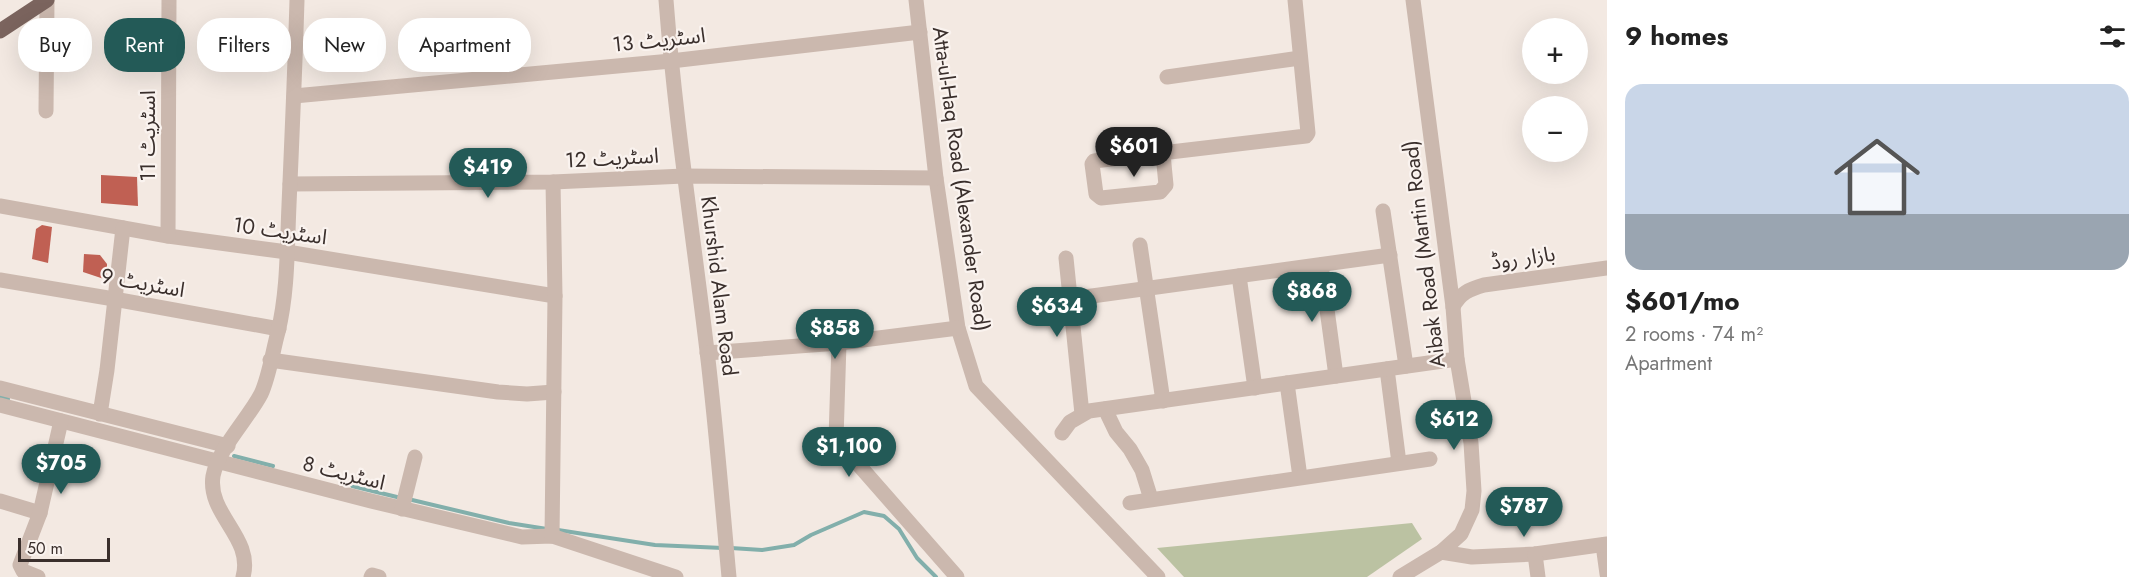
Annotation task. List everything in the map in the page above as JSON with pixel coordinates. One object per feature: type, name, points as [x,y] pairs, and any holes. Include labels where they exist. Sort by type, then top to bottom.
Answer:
[{"type":"main road","points":[[0,31],[47,0]]},
{"type":"street","points":[[46,111],[47,0]]},
{"type":"street","name":"اسٹریٹ 11","points":[[168,236],[169,0]]},
{"type":"street","points":[[243,577],[245,559],[243,551],[236,534],[213,495],[213,474],[231,440],[262,393],[279,329],[286,280],[297,0]]},
{"type":"street","name":"Khurshid Alam Road","points":[[666,0],[684,176],[707,353],[729,577]]},
{"type":"street","name":"Atta-ul-Haq Road (Alexander Road)","points":[[916,0],[936,178],[958,328],[976,386],[1158,577]]},
{"type":"street","points":[[1163,154],[1166,185],[1160,192],[1101,198],[1096,194],[1092,164],[1094,161],[1306,136],[1308,133],[1294,0]]},
{"type":"street","name":"Aibak Road (Martin Road)","points":[[1400,577],[1441,552],[1461,534],[1472,510],[1474,491],[1471,443],[1457,359],[1453,307],[1413,0]]},
{"type":"street","name":"اسٹریٹ 13","points":[[294,96],[671,61],[920,32]]},
{"type":"street","points":[[1167,77],[1300,58]]},
{"type":"street","name":"اسٹریٹ 12","points":[[290,184],[553,182],[684,176],[936,178]]},
{"type":"street","points":[[552,530],[555,296],[553,182]]},
{"type":"street","name":"اسٹریٹ 10","points":[[0,206],[168,236],[287,252],[555,296]]},
{"type":"street","points":[[1383,211],[1406,366]]},
{"type":"street","points":[[100,414],[106,381],[123,228]]},
{"type":"street","points":[[1140,245],[1163,401]]},
{"type":"street","points":[[1070,300],[1390,255]]},
{"type":"street","points":[[1066,258],[1082,414]]},
{"type":"street","points":[[1321,265],[1336,376]]},
{"type":"street","name":"بازار روڈ","points":[[1453,307],[1462,294],[1484,285],[1607,268]]},
{"type":"street","points":[[1239,276],[1255,388]]},
{"type":"street","name":"اسٹریٹ 9","points":[[0,280],[279,329]]},
{"type":"street","points":[[707,353],[839,343],[958,328]]},
{"type":"street","points":[[839,343],[836,439],[957,577]]},
{"type":"street","points":[[1062,434],[1070,422],[1082,414],[1105,409],[1457,359]]},
{"type":"street","points":[[270,360],[498,392],[527,394],[554,392]]},
{"type":"street","points":[[1387,369],[1399,463]]},
{"type":"street","points":[[1287,383],[1300,477]]},
{"type":"street","points":[[0,388],[100,414],[231,440]]},
{"type":"street","name":"اسٹریٹ 8","points":[[0,405],[218,462],[404,501],[522,537],[552,530],[676,577]]},
{"type":"street","points":[[1105,409],[1116,432],[1130,449],[1142,470],[1151,499]]},
{"type":"street","points":[[38,577],[22,571],[21,559],[40,513],[61,421]]},
{"type":"street","points":[[404,501],[415,457]]},
{"type":"street","points":[[1130,503],[1430,459]]},
{"type":"street","points":[[0,501],[40,513]]},
{"type":"street","points":[[1441,552],[1472,557],[1535,554],[1605,545],[1607,574]]},
{"type":"street","points":[[1535,554],[1538,577]]},
{"type":"street","points":[[371,577],[372,575],[379,577]]},
{"type":"green space","points":[[1412,523],[1422,539],[1367,577],[1184,577],[1157,548]]},
{"type":"building","points":[[101,175],[137,177],[138,206],[101,203]]},
{"type":"building","points":[[42,225],[52,227],[48,263],[32,259],[36,229]]},
{"type":"building","points":[[84,254],[100,255],[107,264],[107,280],[83,272]]},
{"type":"waterway","points":[[0,397],[8,399]]},
{"type":"waterway","points":[[234,456],[273,466]]},
{"type":"waterway","points":[[352,486],[401,498]]},
{"type":"waterway","points":[[408,499],[509,523],[547,529]]},
{"type":"waterway","points":[[731,548],[762,550],[794,545],[864,512],[884,516],[899,529],[917,558],[936,577]]},
{"type":"waterway","points":[[558,530],[655,545],[723,548]]}]
